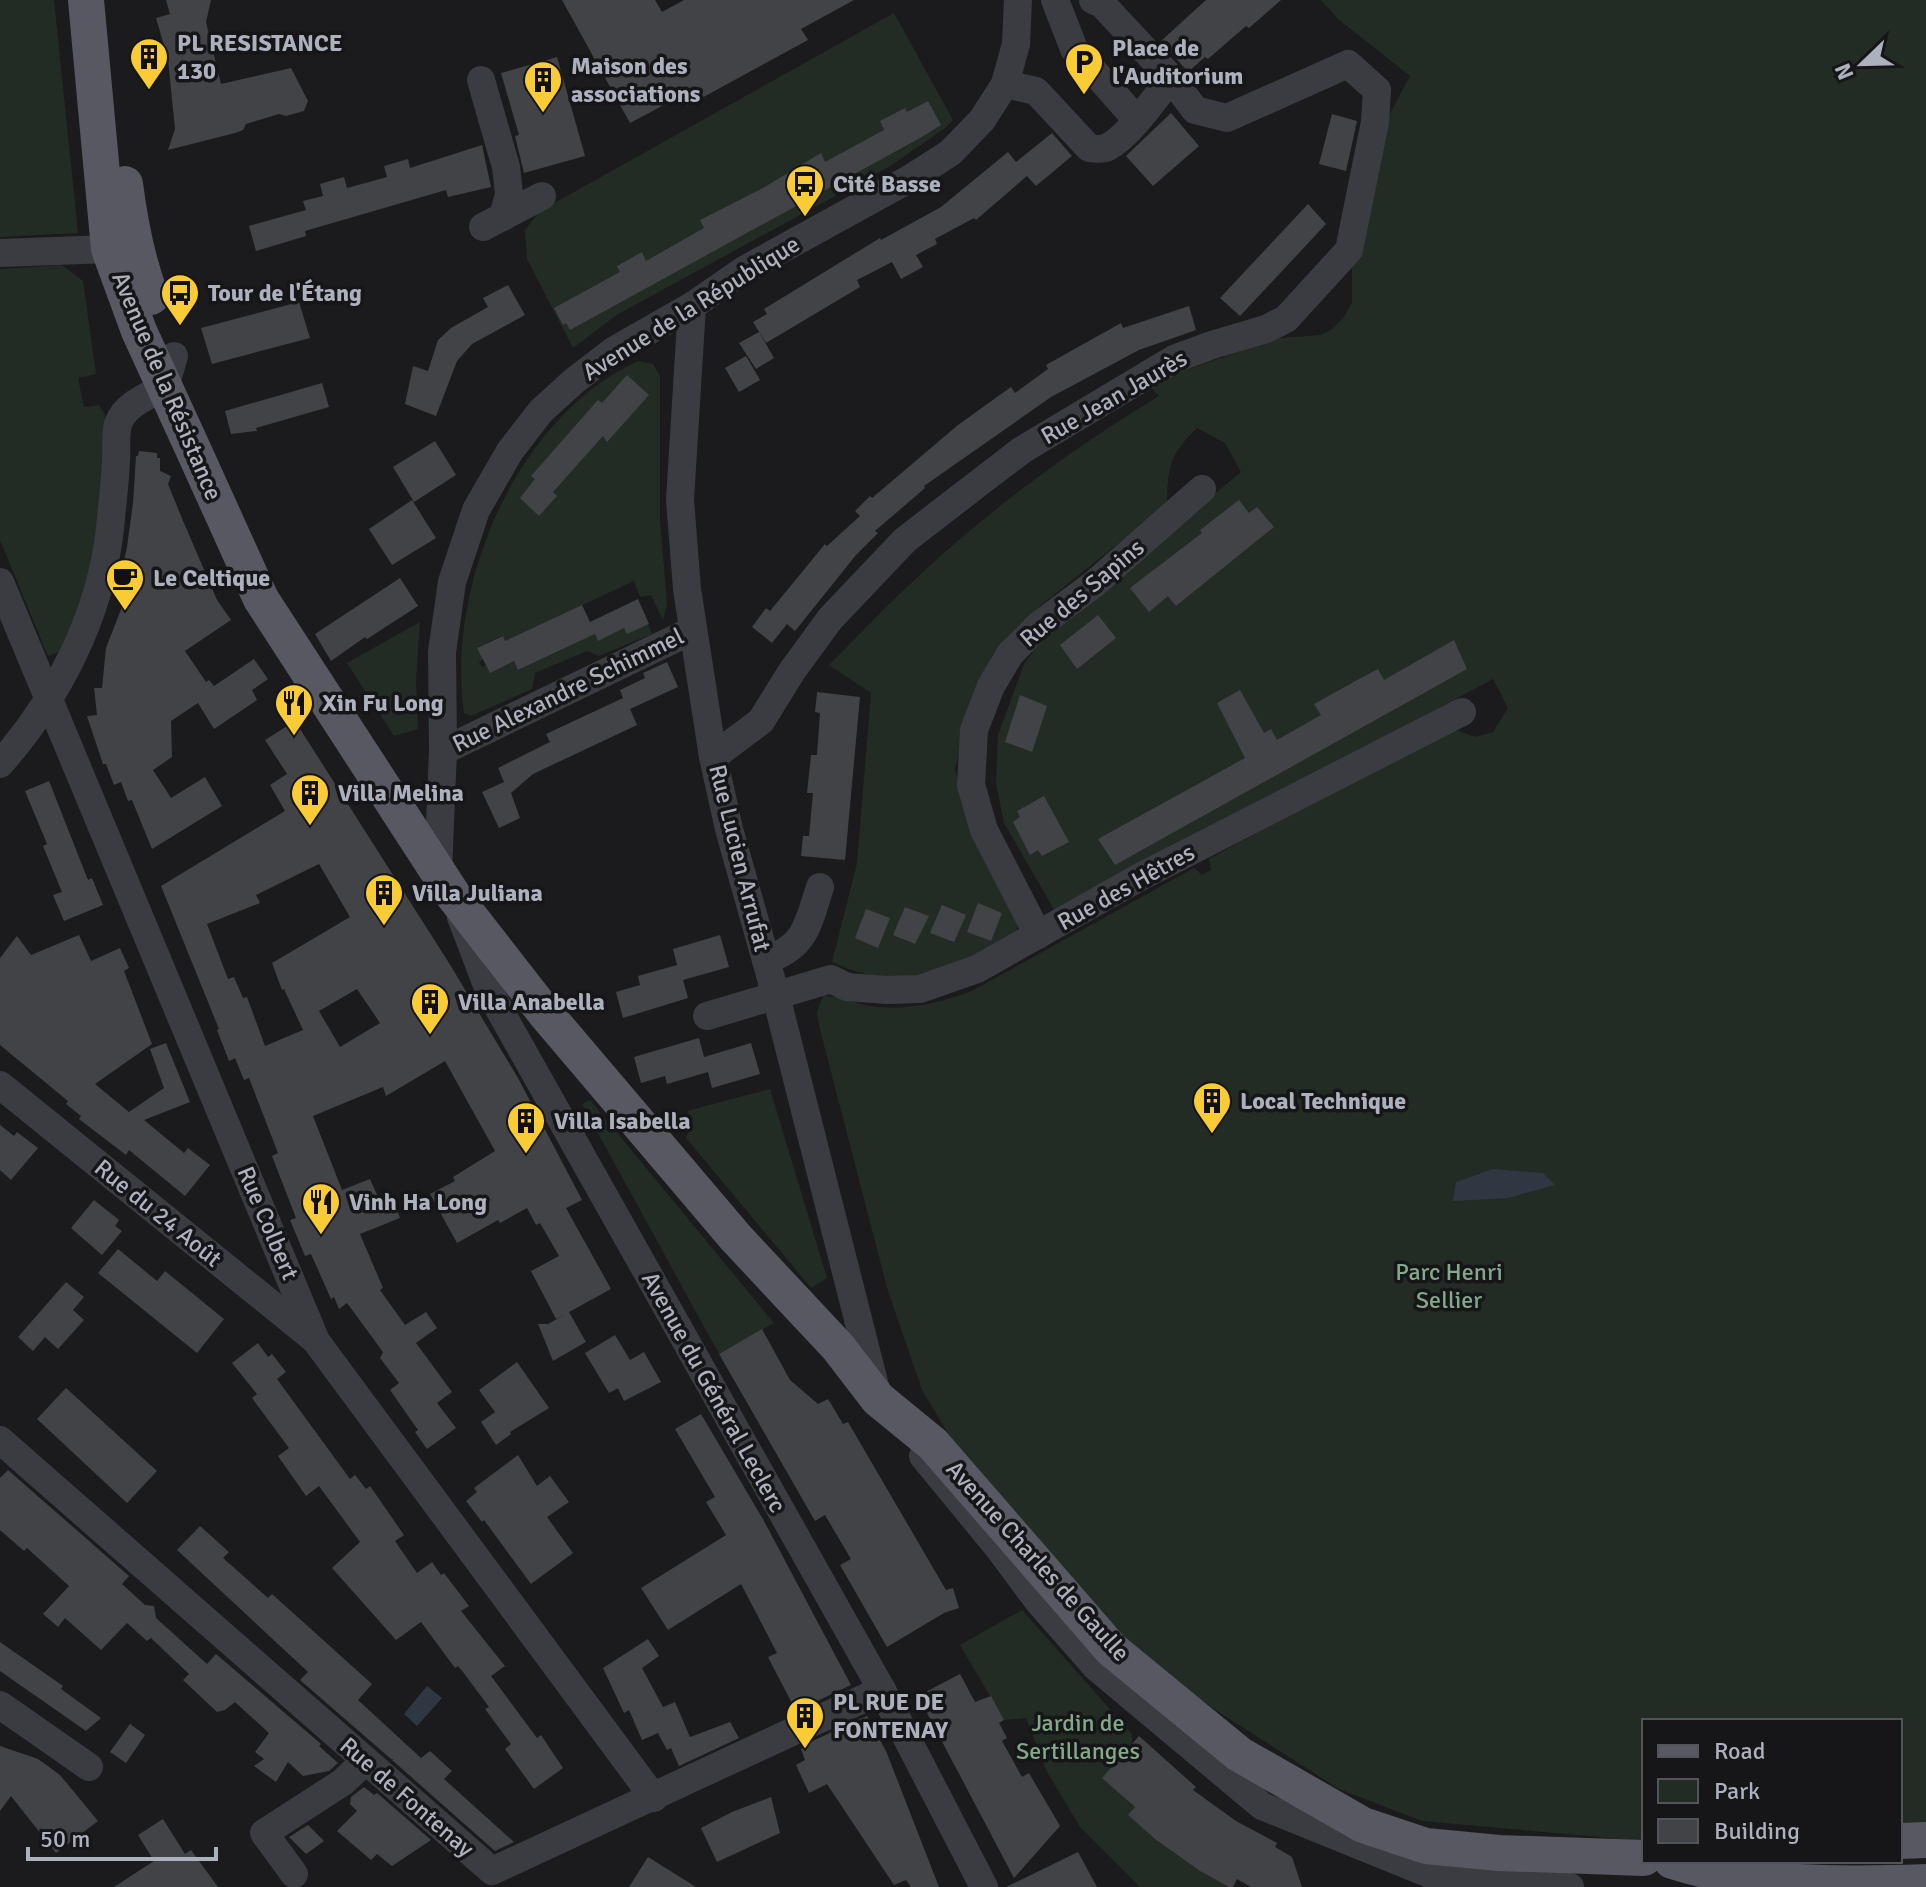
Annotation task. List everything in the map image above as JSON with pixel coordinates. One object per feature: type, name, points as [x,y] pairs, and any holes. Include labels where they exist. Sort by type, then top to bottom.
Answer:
[{"type":"main road","name":"Avenue de la Résistance","points":[[86,0],[109,249],[139,331],[170,371]]},
{"type":"main road","name":"Avenue de la Résistance","points":[[107,0],[129,218],[170,371],[261,599],[445,883]]},
{"type":"main road","name":"Avenue Charles de Gaulle","points":[[445,883],[545,1013],[736,1238],[838,1347],[878,1399],[933,1444],[1111,1649],[1239,1754],[1363,1825],[1426,1846],[1499,1853],[1642,1858]]},
{"type":"main road","points":[[976,1493],[997,1546]]},
{"type":"main road","points":[[1678,1863],[1699,1870],[1820,1885],[1926,1882]]},
{"type":"street","name":"Avenue de la République","points":[[445,883],[442,652],[452,582],[476,510],[510,451],[541,411],[613,351],[692,306],[744,270],[911,178],[950,153],[982,120],[1005,84],[1016,44],[1018,0]]},
{"type":"street","points":[[1055,0],[1074,49],[1137,120]]},
{"type":"street","points":[[1005,84],[1036,91],[1089,148],[1108,146],[1137,120],[1171,78],[1102,4],[1093,0]]},
{"type":"street","name":"Rue Jean Jaurès","points":[[713,757],[761,721],[830,619],[905,540],[1022,450],[1160,367],[1286,319],[1349,250],[1375,122],[1377,90],[1348,64],[1227,118],[1195,110],[1171,78]]},
{"type":"street","points":[[481,80],[506,167],[509,194],[493,222],[542,196]]},
{"type":"street","points":[[0,253],[109,249],[141,269]]},
{"type":"street","name":"Rue Lucien Arrufat","points":[[692,306],[680,500],[693,630],[713,757],[729,829],[777,957],[776,996],[878,1399]]},
{"type":"street","points":[[0,764],[22,740],[50,698],[96,603],[108,543],[118,425],[131,406],[170,371]]},
{"type":"street","name":"Rue des Sapins","points":[[1038,935],[984,830],[971,785],[974,730],[991,686],[1010,654],[1039,625],[1094,584],[1202,489]]},
{"type":"street","name":"Rue Colbert","points":[[0,582],[316,1341],[654,1798]]},
{"type":"street","name":"Rue Alexandre Schimmel","points":[[443,751],[693,630]]},
{"type":"street","name":"Rue des Hêtres","points":[[777,957],[847,987],[887,990],[920,989],[977,969],[1140,877],[1462,712]]},
{"type":"street","name":"Avenue du Général Leclerc","points":[[445,883],[490,993],[882,1690],[984,1887]]},
{"type":"street","points":[[777,957],[807,928],[820,887]]},
{"type":"street","points":[[707,1016],[831,979]]},
{"type":"street","name":"Rue du 24 Août","points":[[0,1085],[316,1341]]},
{"type":"street","name":"Avenue Charles de Gaulle","points":[[878,1399],[1038,1601],[1096,1667],[1262,1806],[1436,1882],[1570,1887]]},
{"type":"street","name":"Rue de Fontenay","points":[[0,1440],[492,1871],[882,1690]]},
{"type":"street","points":[[0,1705],[89,1767]]},
{"type":"street","points":[[294,1874],[264,1833],[343,1782],[365,1761]]},
{"type":"green space","points":[[0,0],[54,0],[78,233],[0,237]]},
{"type":"green space","name":"Parc Henri Sellier","points":[[1321,0],[1926,0],[1926,1830],[1902,1832],[1902,1719],[1642,1719],[1642,1841],[1422,1821],[1339,1789],[1214,1709],[1108,1630],[961,1455],[922,1390],[888,1291],[819,1026],[817,1012],[823,996],[891,1008],[938,1002],[972,991],[1194,868],[1202,875],[1211,870],[1209,859],[1361,775],[1456,730],[1475,737],[1493,732],[1508,708],[1493,679],[1056,913],[1004,823],[996,784],[998,735],[1024,664],[1045,636],[1241,472],[1225,443],[1197,428],[1175,454],[1168,481],[1167,505],[1013,631],[994,652],[973,694],[955,769],[967,816],[1015,915],[1017,929],[1014,938],[981,957],[949,969],[910,978],[870,975],[832,962],[857,863],[871,693],[829,665],[936,560],[997,509],[1060,461],[1159,396],[1147,383],[1280,338],[1321,335],[1344,317],[1352,302],[1352,267],[1384,125],[1410,76],[1338,19]]},
{"type":"green space","points":[[894,13],[953,120],[892,165],[618,314],[573,348],[527,259],[525,230],[540,211]]},
{"type":"green space","points":[[62,265],[83,281],[96,374],[78,378],[84,407],[99,405],[105,415],[104,481],[97,541],[82,596],[62,651],[48,656],[0,540],[0,269]]},
{"type":"green space","points":[[638,361],[653,364],[660,376],[660,519],[667,604],[663,620],[651,595],[640,597],[634,581],[505,641],[502,636],[478,647],[483,659],[479,662],[482,667],[486,665],[490,672],[514,661],[519,670],[595,634],[598,641],[624,628],[648,624],[652,634],[599,656],[587,651],[535,673],[532,689],[471,716],[464,713],[461,663],[466,612],[479,560],[498,510],[525,463],[557,422],[595,387]]},
{"type":"green space","points":[[420,622],[416,680],[418,729],[394,736],[347,663]]},
{"type":"green space","points":[[770,1089],[827,1278],[811,1288],[686,1138],[691,1124],[687,1111]]},
{"type":"green space","points":[[590,1100],[774,1323],[719,1354],[582,1104]]},
{"type":"green space","name":"Jardin de Sertillanges","points":[[1022,1610],[1132,1734],[1132,1743],[1103,1778],[1135,1807],[1128,1815],[1177,1854],[1229,1887],[1140,1887],[1080,1827],[1046,1770],[1026,1718],[1004,1720],[960,1645]]},
{"type":"shaded area","points":[[1493,1169],[1543,1173],[1555,1185],[1508,1198],[1453,1201],[1456,1182]]},
{"type":"shaded area","points":[[427,1686],[442,1698],[417,1726],[404,1714]]},
{"type":"building","points":[[166,0],[211,0],[206,22],[221,84],[291,68],[308,101],[304,111],[286,116],[279,114],[246,124],[243,130],[235,133],[168,150],[175,129],[168,59],[156,18],[170,14]]},
{"type":"building","points":[[562,0],[655,0],[662,12],[684,0],[854,0],[801,29],[808,40],[687,106],[681,96],[630,123]]},
{"type":"building","points":[[1206,0],[1281,0],[1249,28],[1246,26],[1188,72],[1161,41]]},
{"type":"building","name":"Maison des associations","points":[[557,57],[585,156],[524,173],[515,136],[519,135],[501,73]]},
{"type":"building","points":[[928,101],[941,125],[920,138],[570,330],[566,323],[563,325],[554,308],[620,272],[617,266],[642,252],[646,261],[704,228],[700,220],[763,188],[821,153],[825,162],[884,130],[880,121]]},
{"type":"building","points":[[1171,113],[1199,146],[1153,186],[1126,156]]},
{"type":"building","points":[[1332,114],[1357,121],[1346,171],[1319,164]]},
{"type":"building","points":[[1052,133],[1072,156],[1036,186],[1027,176],[976,220],[974,218],[935,239],[937,244],[916,255],[923,267],[901,279],[892,262],[857,280],[860,287],[766,343],[753,322],[767,314],[764,309],[880,238],[941,207],[1008,152],[1016,162]]},
{"type":"building","points":[[482,145],[491,187],[448,197],[446,190],[305,231],[306,236],[256,251],[249,226],[306,210],[303,201],[323,196],[320,184],[344,177],[347,188],[387,177],[384,166],[408,159],[410,168]]},
{"type":"building","points":[[1308,204],[1326,224],[1240,316],[1220,298]]},
{"type":"building","points":[[508,285],[525,315],[472,344],[457,361],[436,416],[405,404],[413,366],[428,371],[438,340],[451,328],[488,307],[483,298]]},
{"type":"building","points":[[299,302],[310,338],[212,364],[201,328]]},
{"type":"building","points":[[1189,306],[1196,330],[1139,350],[1051,397],[924,486],[875,531],[878,533],[856,555],[795,631],[787,624],[772,643],[752,627],[766,608],[770,611],[825,544],[827,546],[860,516],[855,511],[870,496],[872,498],[958,425],[1011,387],[1015,393],[1048,369],[1046,365],[1121,323],[1123,328]]},
{"type":"building","points":[[759,332],[774,358],[756,369],[739,343]]},
{"type":"building","points":[[746,356],[760,380],[739,392],[725,368]]},
{"type":"building","points":[[627,375],[649,395],[607,442],[603,436],[553,492],[557,496],[539,516],[520,498],[535,479],[531,476],[598,400],[602,403]]},
{"type":"building","points":[[322,383],[329,407],[256,428],[257,431],[231,434],[225,411]]},
{"type":"building","points":[[435,441],[456,475],[414,502],[393,467]]},
{"type":"building","points":[[139,451],[157,453],[160,471],[171,476],[168,484],[181,516],[217,600],[231,620],[185,651],[206,682],[209,680],[214,686],[254,659],[268,679],[252,690],[257,700],[214,729],[198,703],[171,721],[172,757],[153,770],[171,798],[205,777],[222,806],[152,849],[132,800],[128,801],[121,782],[114,785],[106,764],[103,764],[87,716],[97,715],[94,688],[102,688],[106,648],[125,599],[116,597],[127,547]]},
{"type":"building","points":[[412,500],[436,538],[392,565],[369,529]]},
{"type":"building","points":[[1239,500],[1249,513],[1257,507],[1274,527],[1176,606],[1168,596],[1149,612],[1130,588],[1202,533],[1200,530]]},
{"type":"building","points":[[400,578],[418,606],[331,661],[315,634]]},
{"type":"building","points":[[638,599],[649,624],[627,634],[624,628],[598,641],[595,634],[518,670],[514,661],[490,673],[477,648],[503,636],[505,641],[582,605],[590,622]]},
{"type":"building","points":[[1098,615],[1116,638],[1077,669],[1060,645]]},
{"type":"building","points":[[1454,640],[1467,669],[1115,865],[1098,839],[1245,758],[1217,703],[1240,690],[1264,733],[1271,729],[1277,740],[1321,715],[1314,704],[1378,669],[1384,680]]},
{"type":"building","points":[[667,662],[678,687],[630,709],[637,725],[533,774],[511,793],[520,818],[499,828],[482,792],[504,782],[498,768],[550,742],[546,734],[623,698],[620,690],[645,678],[643,673]]},
{"type":"building","points":[[817,692],[860,697],[845,860],[801,856],[803,836],[809,836],[813,793],[807,793],[811,755],[817,755],[820,713],[815,712]]},
{"type":"building","points":[[1020,695],[1047,706],[1032,752],[1005,742]]},
{"type":"building","points":[[295,721],[449,963],[518,1078],[582,1200],[566,1208],[611,1289],[569,1312],[586,1342],[553,1361],[538,1324],[548,1324],[564,1315],[556,1319],[531,1271],[559,1256],[540,1223],[536,1225],[527,1208],[457,1243],[430,1194],[455,1181],[453,1177],[495,1151],[445,1061],[386,1096],[383,1087],[313,1116],[342,1190],[370,1179],[378,1197],[390,1192],[400,1218],[360,1234],[383,1288],[380,1290],[405,1325],[426,1312],[437,1328],[416,1343],[452,1392],[437,1403],[456,1428],[427,1449],[415,1432],[418,1430],[390,1390],[399,1383],[380,1358],[383,1352],[347,1303],[339,1309],[334,1297],[331,1299],[311,1254],[305,1256],[290,1220],[296,1218],[272,1156],[278,1153],[249,1078],[244,1080],[235,1058],[229,1061],[161,886],[285,811],[270,785],[287,774],[265,740]],"holes":[[[319,864],[350,917],[272,963],[303,1030],[265,1046],[247,997],[243,998],[234,977],[228,979],[207,924],[260,903],[256,895]],[[357,989],[380,1023],[340,1047],[319,1011]]]},
{"type":"building","points":[[49,781],[88,880],[92,878],[103,905],[64,921],[53,895],[62,892],[43,846],[47,844],[25,791]]},
{"type":"building","points":[[1044,796],[1069,842],[1042,856],[1038,850],[1030,855],[1013,822],[1020,817],[1017,811]]},
{"type":"building","points":[[978,903],[1002,913],[991,941],[967,932]]},
{"type":"building","points":[[942,905],[966,915],[954,942],[930,933]]},
{"type":"building","points":[[905,907],[929,916],[915,944],[893,935]]},
{"type":"building","points":[[866,909],[890,918],[878,948],[855,938]]},
{"type":"building","points":[[79,935],[91,961],[120,948],[129,968],[124,971],[152,1044],[95,1084],[129,1112],[164,1088],[150,1049],[166,1043],[190,1102],[144,1120],[184,1153],[188,1148],[210,1165],[185,1196],[129,1150],[126,1155],[79,1119],[81,1116],[66,1104],[68,1101],[0,1045],[0,958],[17,936],[31,955]]},
{"type":"building","points":[[720,935],[729,967],[683,980],[688,998],[623,1018],[616,992],[640,985],[638,976],[677,965],[673,949]]},
{"type":"building","points":[[699,1038],[704,1057],[751,1043],[760,1074],[712,1088],[708,1072],[667,1084],[665,1076],[641,1083],[634,1057]]},
{"type":"building","points":[[0,1125],[14,1136],[17,1132],[38,1148],[11,1180],[0,1170]]},
{"type":"building","points":[[94,1200],[119,1220],[115,1226],[122,1231],[102,1255],[71,1228]]},
{"type":"building","points":[[118,1249],[157,1281],[165,1271],[224,1319],[197,1353],[98,1273]]},
{"type":"building","points":[[66,1282],[84,1297],[73,1310],[84,1320],[58,1349],[45,1337],[33,1351],[18,1337]]},
{"type":"building","points":[[762,1329],[790,1380],[818,1404],[828,1399],[843,1424],[848,1422],[946,1590],[953,1588],[959,1608],[944,1613],[887,1647],[840,1565],[851,1559],[825,1515],[815,1521],[719,1354]]},
{"type":"building","points":[[615,1335],[630,1360],[644,1352],[661,1382],[624,1401],[618,1388],[609,1393],[585,1353]]},
{"type":"building","points":[[258,1343],[268,1357],[272,1354],[286,1372],[277,1379],[350,1479],[355,1475],[366,1489],[370,1486],[404,1535],[395,1541],[417,1573],[432,1562],[469,1606],[461,1611],[505,1666],[491,1676],[537,1738],[541,1735],[563,1768],[534,1789],[505,1749],[511,1744],[485,1709],[489,1707],[421,1622],[396,1640],[332,1568],[360,1542],[319,1486],[306,1496],[278,1456],[289,1448],[252,1398],[257,1394],[232,1363]]},
{"type":"building","points":[[517,1362],[549,1408],[510,1432],[496,1445],[481,1422],[495,1412],[479,1390]]},
{"type":"building","points":[[66,1388],[157,1471],[127,1503],[37,1419]]},
{"type":"building","points":[[701,1414],[764,1521],[851,1685],[796,1711],[768,1657],[777,1653],[741,1584],[668,1630],[641,1588],[726,1535],[706,1502],[715,1497],[675,1429]]},
{"type":"building","points":[[518,1455],[537,1486],[550,1476],[569,1502],[547,1517],[573,1553],[531,1584],[484,1520],[482,1522],[466,1501],[477,1492],[474,1488]]},
{"type":"building","points":[[8,1470],[129,1576],[122,1584],[145,1605],[154,1606],[156,1618],[207,1664],[216,1654],[321,1744],[319,1746],[338,1763],[329,1771],[303,1776],[288,1762],[276,1782],[254,1766],[264,1759],[255,1752],[269,1733],[235,1702],[217,1712],[183,1680],[189,1674],[151,1638],[147,1641],[127,1623],[101,1650],[65,1618],[58,1627],[43,1614],[69,1586],[27,1548],[24,1551],[0,1530],[0,1478]]},
{"type":"building","points":[[200,1526],[229,1552],[223,1558],[268,1598],[272,1594],[372,1684],[358,1700],[421,1758],[430,1751],[452,1771],[444,1779],[514,1842],[495,1851],[394,1759],[300,1680],[308,1672],[177,1550]]},
{"type":"building","points":[[648,1639],[659,1656],[642,1668],[663,1707],[675,1702],[690,1737],[730,1722],[739,1738],[679,1766],[671,1748],[667,1750],[658,1733],[642,1740],[629,1710],[624,1713],[603,1668]]},
{"type":"building","points":[[0,1642],[63,1686],[61,1689],[101,1718],[86,1731],[0,1671]]},
{"type":"building","points":[[960,1674],[975,1702],[991,1696],[1004,1720],[999,1723],[1007,1738],[1002,1741],[1022,1777],[1029,1773],[1060,1826],[1014,1878],[918,1696]]},
{"type":"building","points":[[867,1716],[886,1751],[939,1887],[911,1887],[906,1880],[894,1885],[827,1784],[809,1793],[796,1765],[805,1760],[801,1749],[806,1744]]},
{"type":"building","points":[[130,1724],[145,1735],[126,1763],[110,1752]]},
{"type":"building","points":[[1139,1736],[1196,1787],[1193,1790],[1236,1821],[1277,1843],[1275,1847],[1292,1857],[1302,1887],[1251,1887],[1237,1879],[1233,1887],[1229,1887],[1155,1839],[1128,1815],[1135,1807],[1102,1778]]},
{"type":"building","points":[[0,1746],[38,1759],[60,1775],[98,1821],[56,1853],[11,1796],[0,1811]]},
{"type":"building","points":[[364,1787],[374,1795],[377,1793],[431,1840],[392,1866],[377,1854],[371,1860],[337,1831],[357,1811],[350,1804],[351,1797]]},
{"type":"building","points":[[771,1797],[780,1833],[717,1862],[701,1828]]},
{"type":"building","points":[[163,1819],[185,1854],[191,1850],[218,1887],[114,1887],[154,1861],[138,1835]]},
{"type":"building","points":[[308,1825],[324,1841],[306,1854],[289,1837]]},
{"type":"building","points":[[1078,1852],[1097,1887],[1006,1887]]},
{"type":"building","points":[[648,1857],[696,1887],[629,1887]]},
{"type":"place","name":"PL RESISTANCE 130","points":[[149,91]]},
{"type":"place","name":"Place de l'Auditorium","points":[[1084,96]]},
{"type":"place","name":"Maison des associations","points":[[543,114]]},
{"type":"place","name":"Cité Basse","points":[[805,218]]},
{"type":"place","name":"Tour de l'Étang","points":[[180,327]]},
{"type":"place","name":"Le Celtique","points":[[125,612]]},
{"type":"place","name":"Xin Fu Long","points":[[294,737]]},
{"type":"place","name":"Villa Melina","points":[[310,827]]},
{"type":"place","name":"Villa Juliana","points":[[384,927]]},
{"type":"place","name":"Villa Anabella","points":[[430,1036]]},
{"type":"place","name":"Local Technique","points":[[1212,1135]]},
{"type":"place","name":"Villa Isabella","points":[[526,1155]]},
{"type":"place","name":"Vinh Ha Long","points":[[321,1236]]},
{"type":"place","name":"PL RUE DE FONTENAY","points":[[805,1750]]}]
